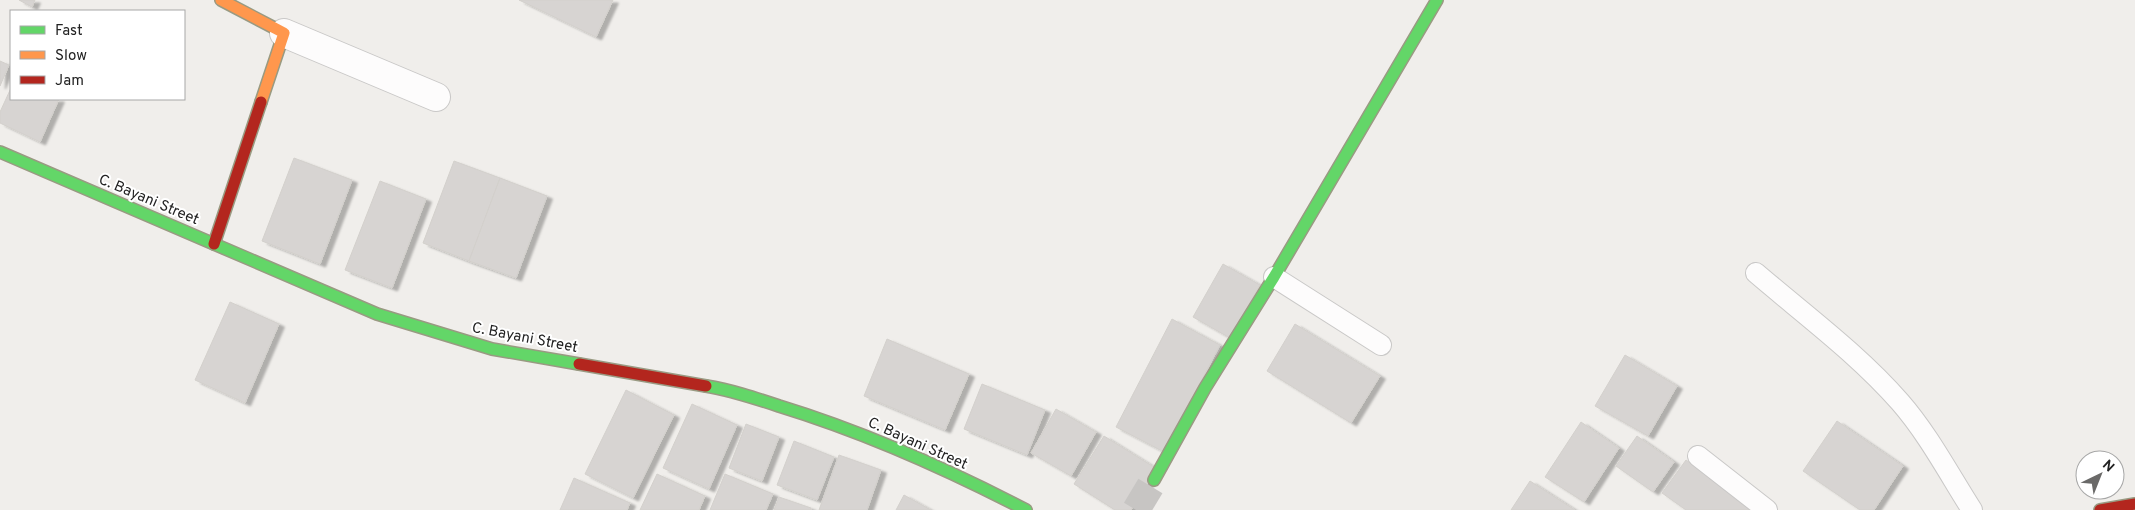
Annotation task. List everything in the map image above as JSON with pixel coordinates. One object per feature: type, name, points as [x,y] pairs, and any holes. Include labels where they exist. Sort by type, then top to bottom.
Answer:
[{"type":"street","points":[[221,0],[284,33],[436,97]]},
{"type":"street","points":[[1154,480],[1205,388],[1274,277],[1437,0]]},
{"type":"street","points":[[214,244],[284,33]]},
{"type":"street","name":"C. Bayani Street","points":[[0,152],[377,314],[492,349],[725,389],[835,423],[986,488],[1026,510]]},
{"type":"street","points":[[2100,510],[2135,504]]},
{"type":"lane","points":[[1756,273],[1871,371],[1902,404],[1933,448],[1972,510]]},
{"type":"lane","points":[[1274,277],[1381,345]]},
{"type":"lane","points":[[1698,456],[1767,510]]},
{"type":"building","points":[[19,0],[35,0],[32,7]]},
{"type":"building","points":[[519,0],[613,0],[596,37]]},
{"type":"building","points":[[0,61],[9,65],[0,86]]},
{"type":"building","points":[[10,90],[10,100],[59,100],[40,142],[0,123],[0,112]]},
{"type":"building","points":[[294,158],[352,180],[320,264],[262,241]]},
{"type":"building","points":[[454,161],[500,178],[469,261],[423,243]]},
{"type":"building","points":[[500,178],[547,196],[516,278],[469,261]]},
{"type":"building","points":[[380,181],[426,199],[392,288],[345,270]]},
{"type":"building","points":[[1223,264],[1260,285],[1230,338],[1193,317]]},
{"type":"building","points":[[230,302],[279,324],[245,403],[195,380]]},
{"type":"building","points":[[1172,319],[1220,345],[1164,452],[1116,427]]},
{"type":"building","points":[[1295,324],[1380,376],[1351,423],[1267,371]]},
{"type":"building","points":[[887,339],[969,374],[945,430],[864,396]]},
{"type":"building","points":[[1625,355],[1677,386],[1648,436],[1595,406]]},
{"type":"building","points":[[982,384],[1045,410],[1027,455],[964,429]]},
{"type":"building","points":[[626,390],[674,415],[633,498],[585,474]]},
{"type":"building","points":[[692,404],[737,425],[709,489],[663,468]]},
{"type":"building","points":[[1056,409],[1096,432],[1071,476],[1031,453]]},
{"type":"building","points":[[1837,421],[1903,466],[1874,510],[1860,510],[1803,471]]},
{"type":"building","points":[[1581,422],[1619,448],[1584,502],[1545,477]]},
{"type":"building","points":[[746,424],[779,437],[762,481],[729,468]]},
{"type":"building","points":[[1104,436],[1157,469],[1131,510],[1115,510],[1074,484]]},
{"type":"building","points":[[1637,436],[1674,462],[1653,492],[1616,466]]},
{"type":"building","points":[[794,441],[834,457],[817,500],[777,485]]},
{"type":"building","points":[[839,455],[881,470],[867,510],[819,510]]},
{"type":"building","points":[[1686,460],[1758,510],[1686,510],[1662,493]]},
{"type":"building","points":[[657,474],[705,496],[699,510],[640,510]]},
{"type":"building","points":[[725,474],[773,494],[766,510],[710,510]]},
{"type":"building","points":[[574,478],[630,503],[627,510],[560,510]]},
{"type":"building","points":[[1530,481],[1575,510],[1511,510]]},
{"type":"building","points":[[904,495],[931,510],[896,510]]},
{"type":"building","points":[[779,497],[811,508],[811,510],[774,510]]},
{"type":"tunnel","points":[[1136,510],[1154,480]]},
{"type":"traffic: fast","points":[[1154,480],[1205,388],[1274,277],[1437,0]]},
{"type":"traffic: fast","points":[[0,152],[377,314],[492,349],[579,364]]},
{"type":"traffic: fast","points":[[706,386],[761,400],[842,427],[905,452],[1026,510]]},
{"type":"traffic: slow","points":[[221,0],[284,33],[261,102]]},
{"type":"traffic: jam","points":[[214,244],[261,102]]},
{"type":"traffic: jam","points":[[579,364],[706,386]]},
{"type":"traffic: jam","points":[[2100,510],[2135,504]]}]
